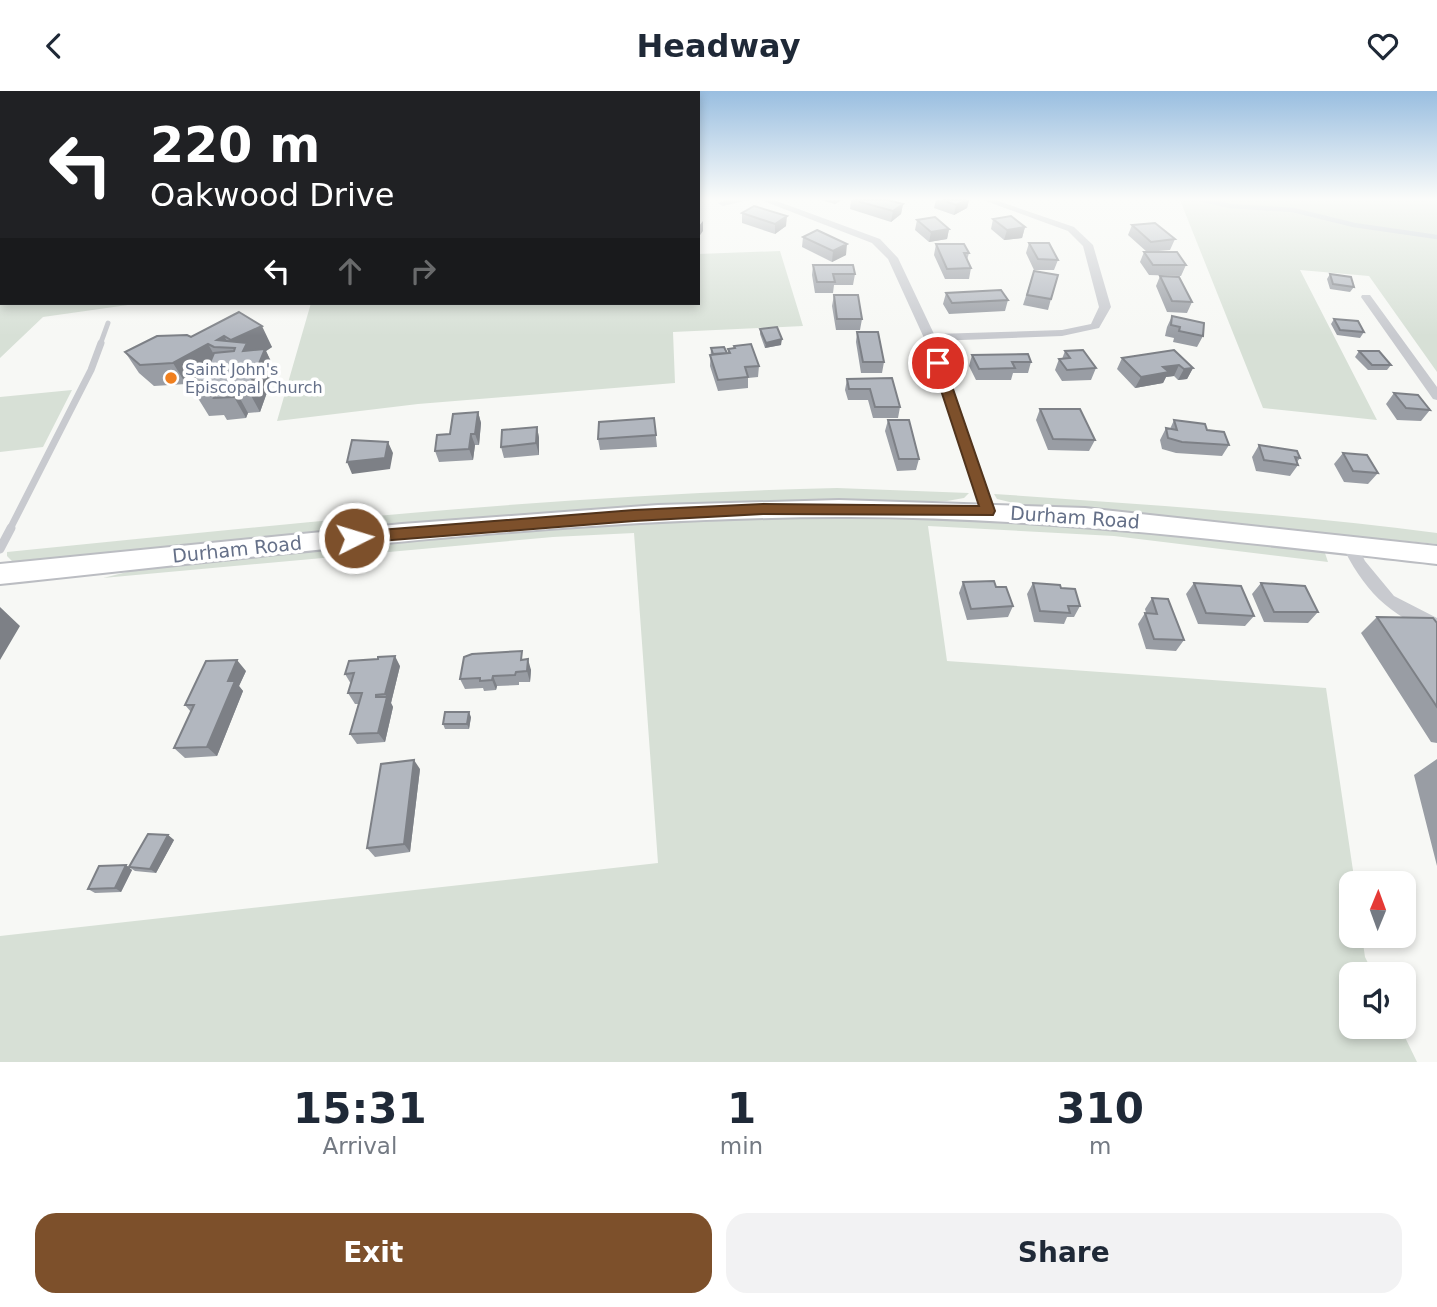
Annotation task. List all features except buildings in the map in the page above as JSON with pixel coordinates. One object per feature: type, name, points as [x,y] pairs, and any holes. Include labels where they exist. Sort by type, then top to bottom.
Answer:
[{"type":"main road","name":"Durham Road","points":[[0,574],[378,535],[657,514],[839,508],[988,511],[1125,520],[1349,543],[1437,555]]},
{"type":"street","points":[[880,245],[893,258],[930,338],[988,511]]},
{"type":"street","points":[[930,338],[1062,333],[1095,326],[1105,307],[1087,245]]},
{"type":"street","points":[[1366,297],[1437,396]]},
{"type":"street","points":[[1349,543],[1359,563],[1388,600],[1437,626]]},
{"type":"lane","points":[[0,549],[91,370],[108,323]]},
{"type":"shaded area","points":[[1198,245],[1437,245],[1437,372],[1369,276],[1300,270],[1377,420],[1263,408]]},
{"type":"shaded area","points":[[780,251],[803,326],[673,332],[675,383],[418,404],[277,421],[310,305],[700,305],[700,254]]},
{"type":"shaded area","points":[[0,305],[128,305],[43,317],[0,358]]},
{"type":"shaded area","points":[[72,390],[43,447],[0,452],[0,397]]},
{"type":"shaded area","points":[[837,488],[969,493],[964,498],[947,501],[690,505],[472,520],[13,562],[7,556],[7,552],[421,512],[733,491]]},
{"type":"shaded area","points":[[994,494],[1216,510],[1382,526],[1437,533],[1437,544],[1022,505],[997,499]]},
{"type":"shaded area","points":[[862,515],[1056,522],[1301,548],[1325,553],[1328,562],[1114,536],[928,526],[947,661],[1326,688],[1353,871],[1339,871],[1339,949],[1364,949],[1368,962],[1339,962],[1339,1039],[1406,1039],[1417,1062],[0,1062],[0,936],[658,863],[634,533],[553,537],[103,578],[151,566],[234,556],[657,521]]},
{"type":"place","name":"Saint John's Episcopal Church","points":[[171,378]]},
{"type":"route","points":[[354,538],[563,520],[763,509],[988,511],[938,363]]}]
